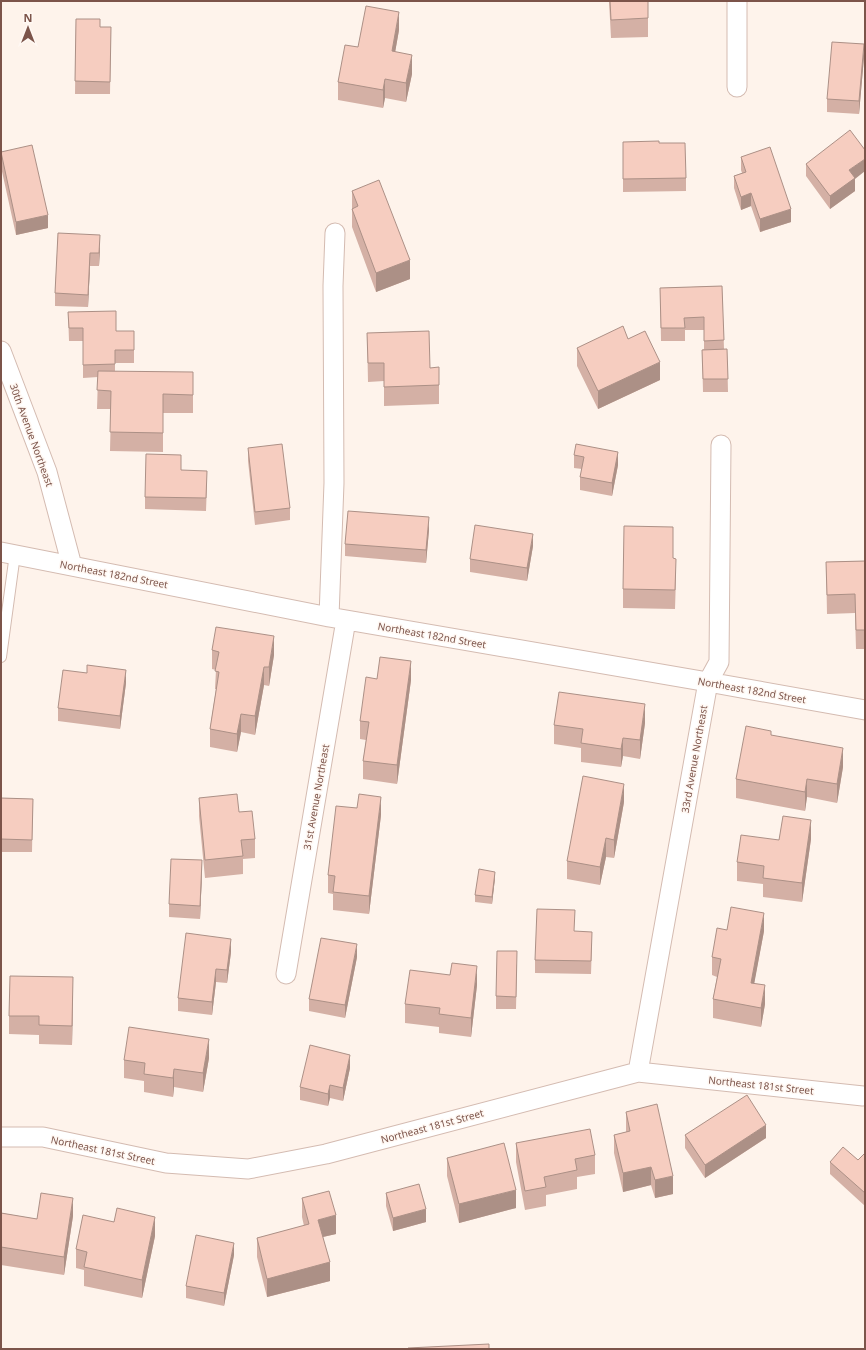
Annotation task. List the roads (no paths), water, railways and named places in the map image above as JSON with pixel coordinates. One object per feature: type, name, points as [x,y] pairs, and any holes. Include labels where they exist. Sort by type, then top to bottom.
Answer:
[{"type":"street","points":[[737,1],[737,87]]},
{"type":"street","name":"31st Avenue Northeast","points":[[286,974],[338,618],[334,483],[333,286],[336,233]]},
{"type":"street","name":"30th Avenue Northeast","points":[[1,350],[47,472],[72,566]]},
{"type":"street","name":"33rd Avenue Northeast","points":[[638,1072],[708,682],[719,662],[721,445]]},
{"type":"street","name":"Northeast 182nd Street","points":[[8,553],[338,618],[865,710]]},
{"type":"street","name":"Northeast 181st Street","points":[[1,1137],[43,1137],[166,1163],[248,1169],[326,1154],[638,1072],[863,1096]]},
{"type":"lane","points":[[1,657],[8,553]]}]
